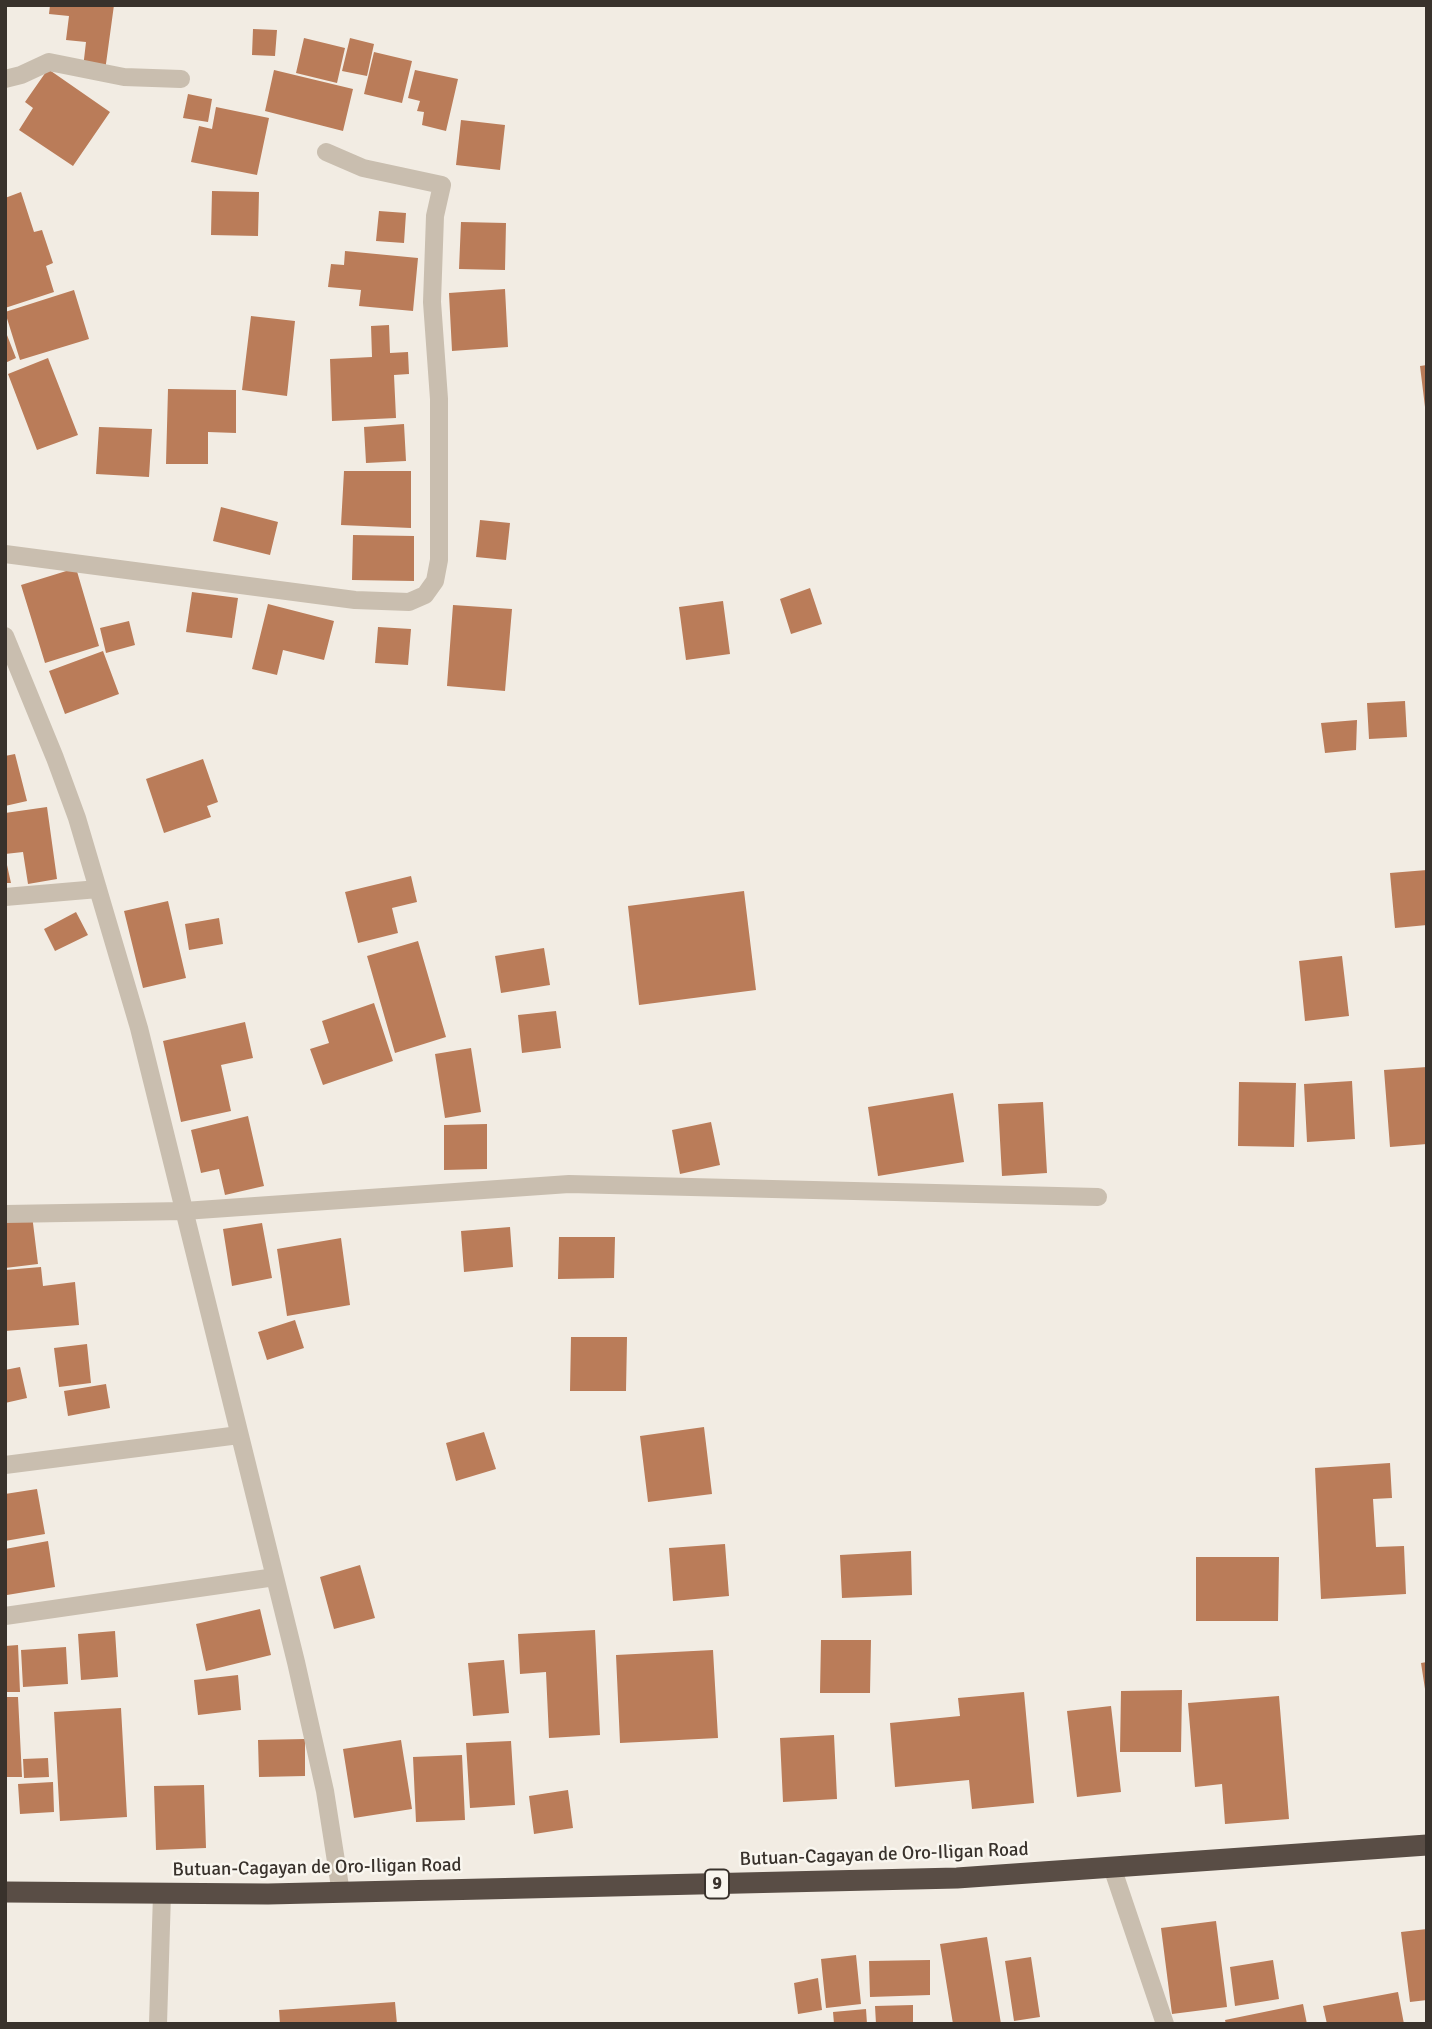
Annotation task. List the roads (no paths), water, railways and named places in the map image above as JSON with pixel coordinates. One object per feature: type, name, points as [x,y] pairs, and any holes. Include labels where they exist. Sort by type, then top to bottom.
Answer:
[{"type":"highway","name":"Butuan-Cagayan de Oro-Iligan Road","points":[[5,1892],[341,1893],[957,1878],[1427,1845]]},
{"type":"street","points":[[5,79],[49,62],[124,77],[181,79]]},
{"type":"street","points":[[5,554],[355,600],[409,602],[425,595],[435,581],[439,560],[439,399],[432,302],[435,216],[442,185],[363,168],[326,152]]},
{"type":"street","points":[[5,636],[55,758],[139,1027],[325,1791],[341,1893]]},
{"type":"street","points":[[5,897],[98,889]]},
{"type":"street","points":[[5,1214],[184,1211],[569,1184],[1098,1197]]},
{"type":"street","points":[[5,1465],[239,1435]]},
{"type":"street","points":[[5,1616],[275,1577]]},
{"type":"street","points":[[1112,1867],[1165,2024]]},
{"type":"street","points":[[158,2024],[162,1894]]}]
